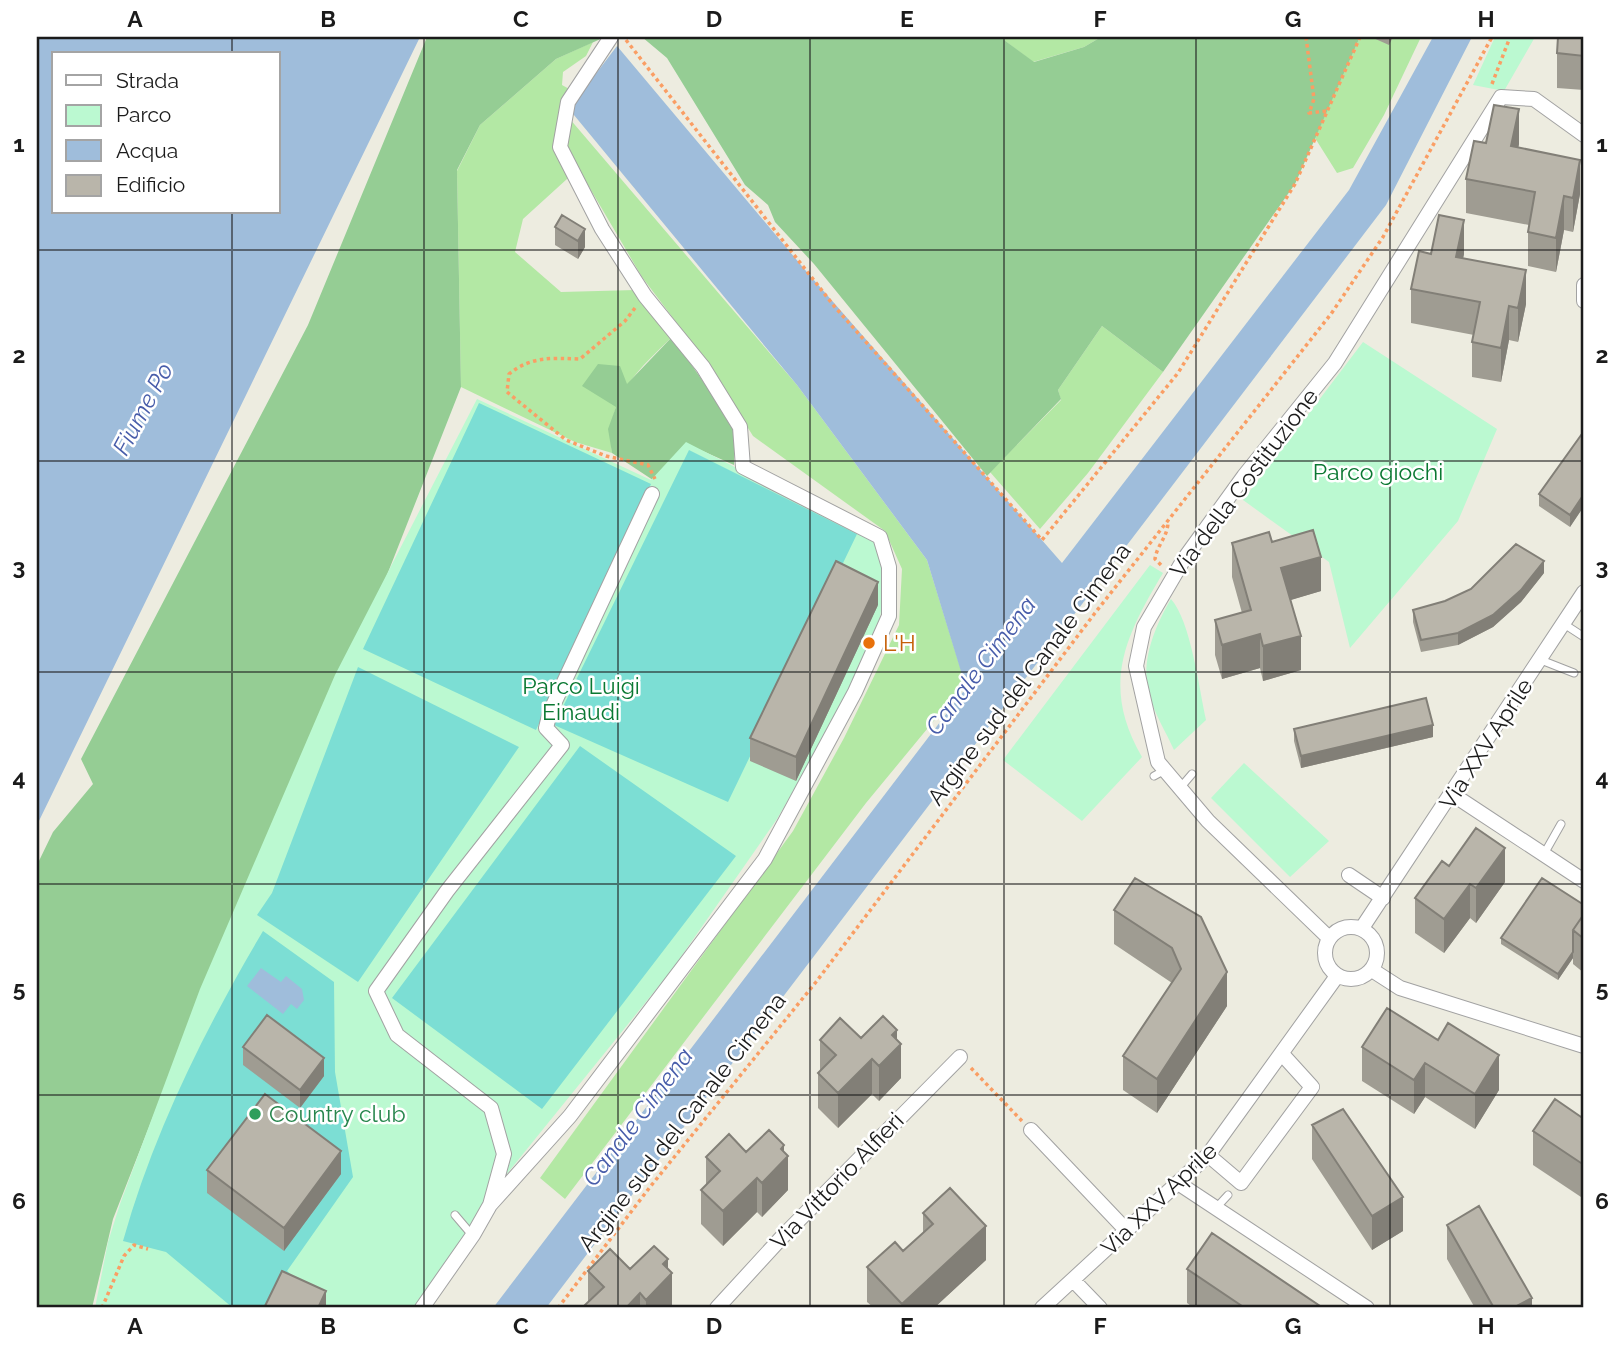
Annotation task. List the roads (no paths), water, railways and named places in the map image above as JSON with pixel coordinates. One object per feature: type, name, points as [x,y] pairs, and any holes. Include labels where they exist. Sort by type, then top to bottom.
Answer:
[{"type":"street","points":[[422,1308],[473,1235],[490,1205],[570,1116],[765,859],[856,692],[889,616],[889,567],[880,537],[743,467],[740,426],[703,367],[645,296],[602,229],[560,147],[568,102],[611,37]]},
{"type":"street","name":"Via della Costituzione","points":[[1329,937],[1208,821],[1180,788],[1160,773],[1136,666],[1144,627],[1184,559],[1244,476],[1335,363],[1501,97],[1534,99],[1584,135]]},
{"type":"street","points":[[1584,285],[1584,301]]},
{"type":"street","points":[[490,1205],[504,1154],[491,1108],[397,1035],[376,991],[447,891],[562,745],[546,728],[550,712],[652,495]]},
{"type":"street","name":"Via XXV Aprile","points":[[1362,929],[1584,592]]},
{"type":"street","points":[[1452,794],[1584,881]]},
{"type":"street","points":[[1349,876],[1383,898]]},
{"type":"street","points":[[1348,926],[1362,929],[1371,936],[1377,947],[1377,960],[1372,970],[1351,980],[1336,976],[1325,961],[1324,948],[1329,937],[1348,926]]},
{"type":"street","points":[[1372,970],[1400,988],[1584,1046]]},
{"type":"street","name":"Via XXV Aprile","points":[[1042,1308],[1208,1155],[1336,976]]},
{"type":"street","points":[[1208,1155],[1241,1184],[1312,1087],[1282,1054]]},
{"type":"street","name":"Via Vittorio Alfieri","points":[[717,1308],[792,1227],[960,1057]]},
{"type":"street","points":[[1031,1130],[1127,1231]]},
{"type":"street","points":[[1178,1184],[1367,1308]]},
{"type":"street","points":[[1073,1280],[1100,1308]]},
{"type":"lane","points":[[1564,624],[1584,637]]},
{"type":"lane","points":[[1541,660],[1574,673]]},
{"type":"lane","points":[[1180,788],[1192,774]]},
{"type":"lane","points":[[1544,855],[1561,824]]},
{"type":"lane","points":[[1216,1208],[1228,1195]]},
{"type":"lane","points":[[455,1215],[473,1235]]},
{"type":"water","name":"Fiume Po","points":[[37,37],[420,37],[37,825]]},
{"type":"water","name":"Canale Cimena","points":[[1433,37],[1472,37],[1386,205],[546,1308],[493,1308],[966,688],[927,560],[797,385],[569,109],[617,46],[806,271],[1062,563],[1349,190]]},
{"type":"water","points":[[261,968],[281,982],[286,976],[302,989],[304,1000],[297,1009],[291,1004],[283,1014],[247,986]]},
{"type":"place","name":"L'H","points":[[869,643]]},
{"type":"place","name":"Country club","points":[[255,1114]]},
{"type":"park label","name":"Parco giochi","points":[[1378,472]]},
{"type":"park label","name":"Parco Luigi Einaudi","points":[[581,699]]}]
